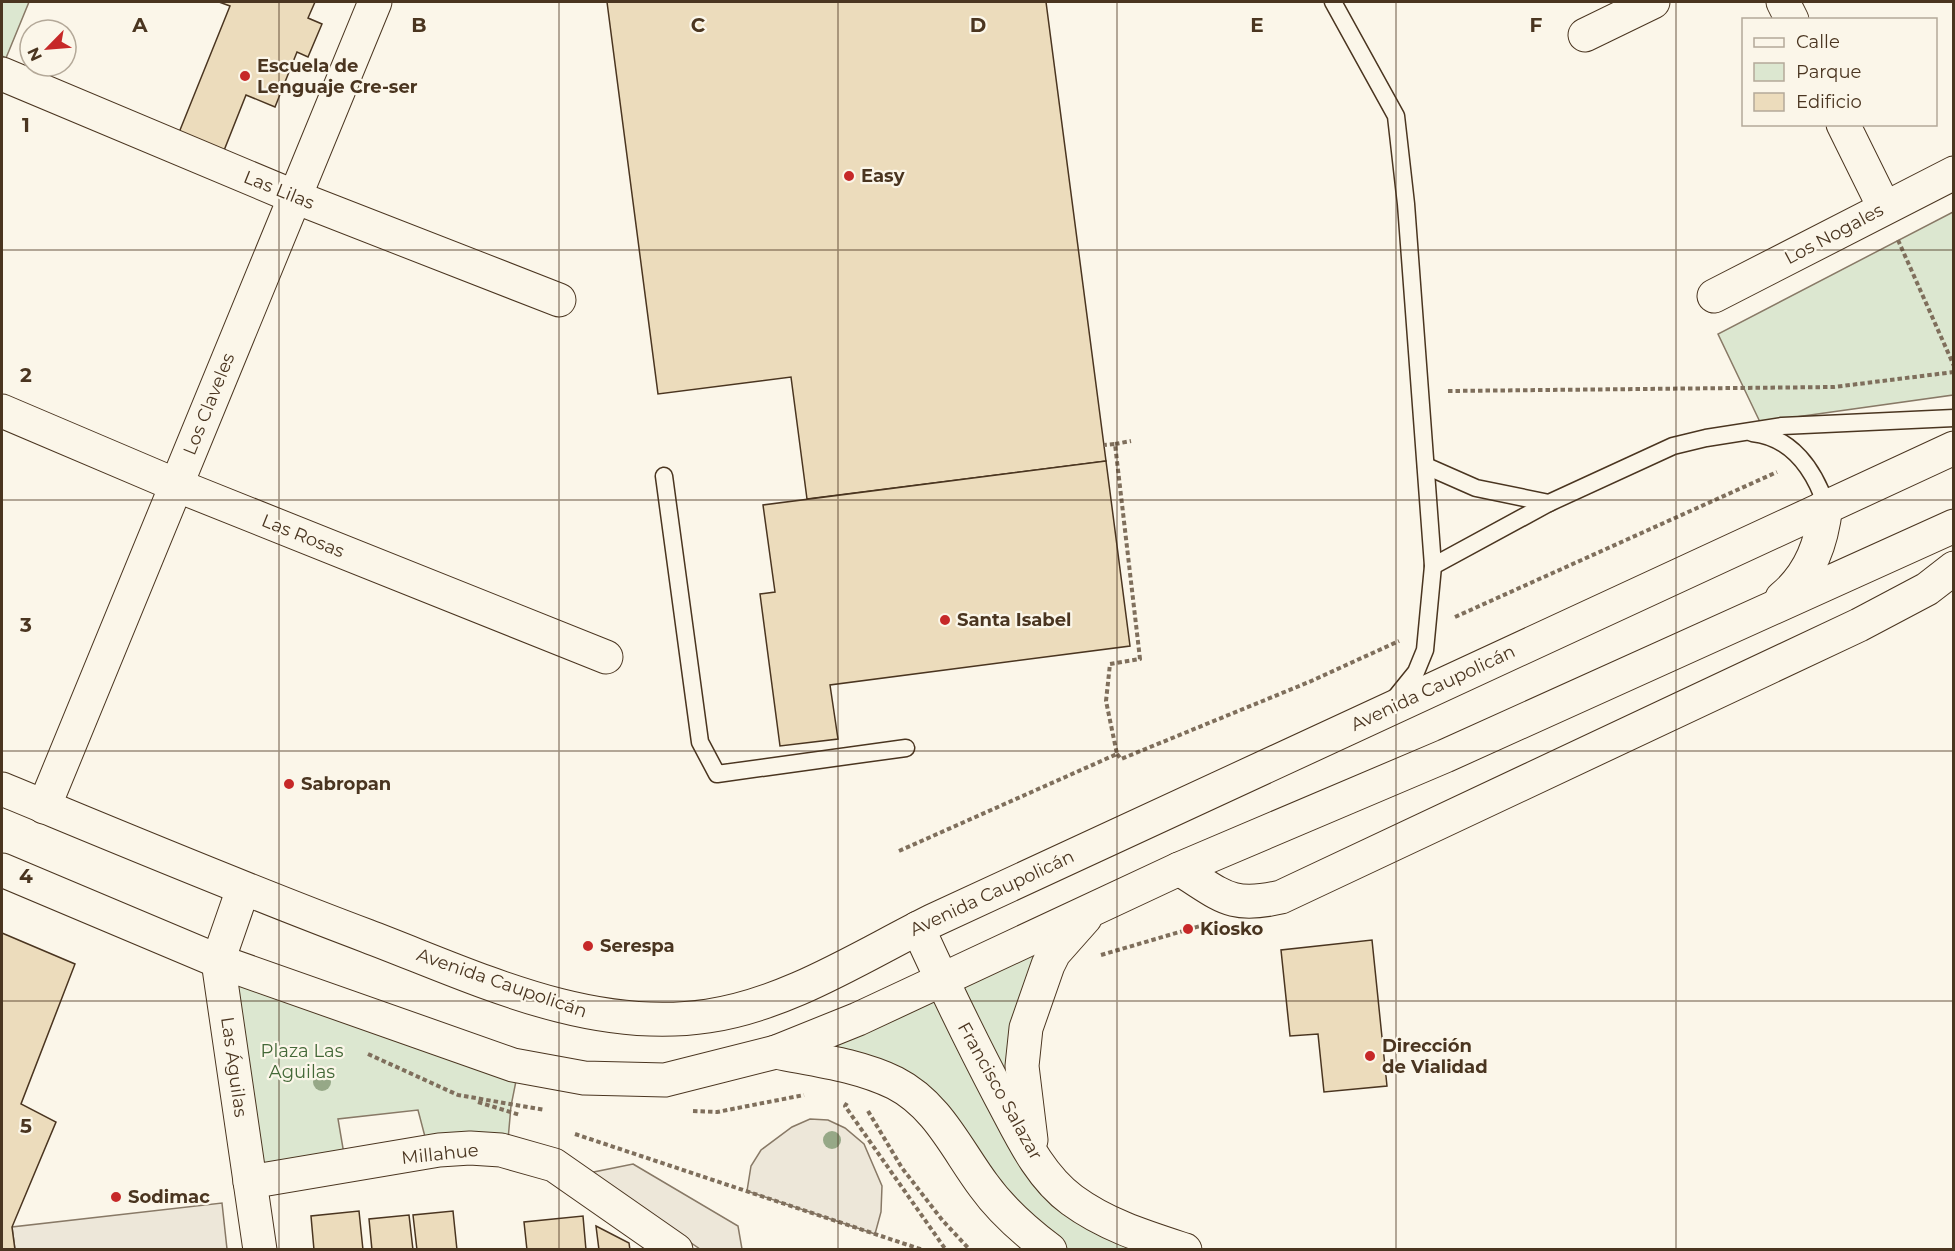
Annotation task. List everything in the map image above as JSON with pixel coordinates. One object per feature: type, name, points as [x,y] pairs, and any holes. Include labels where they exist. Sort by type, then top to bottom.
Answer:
[{"type":"main road","name":"Los Claveles","points":[[44,807],[375,2]]},
{"type":"main road","points":[[1584,35],[1653,2]]},
{"type":"main road","points":[[1783,2],[1791,18]]},
{"type":"main road","name":"Las Lilas","points":[[2,74],[295,197],[559,300]]},
{"type":"main road","points":[[1844,126],[1884,207]]},
{"type":"main road","name":"Los Nogales","points":[[1714,296],[1953,173]]},
{"type":"main road","name":"Las Rosas","points":[[2,411],[176,485],[606,657]]},
{"type":"main road","name":"Avenida Caupolicán","points":[[2,789],[243,889],[557,1005],[632,1020],[708,1016],[748,1007],[786,994],[918,928],[1953,448]]},
{"type":"main road","points":[[1774,606],[1793,589],[1807,570],[1818,548],[1826,505]]},
{"type":"main road","points":[[2,870],[218,961],[502,1061],[544,1073],[624,1081],[665,1080],[776,1052],[858,1019],[1179,869],[1445,756],[1953,526]]},
{"type":"main road","points":[[1179,869],[1232,902],[1254,904],[1281,897],[1859,625],[1927,589],[1953,568]]},
{"type":"main road","name":"Las Águilas","points":[[243,889],[218,961],[260,1250]]},
{"type":"main road","points":[[1033,1156],[1022,1066],[1026,1028],[1041,979],[1054,953],[1093,908]]},
{"type":"main road","name":"Francisco Salazar","points":[[918,928],[942,980],[1033,1156],[1071,1199],[1099,1217],[1131,1233],[1185,1250]]},
{"type":"main road","points":[[776,1052],[855,1067],[897,1084],[947,1129],[983,1185],[1003,1209],[1050,1250]]},
{"type":"main road","name":"Millahue","points":[[250,1182],[439,1150],[470,1148],[501,1150],[554,1166],[676,1250]]},
{"type":"lane","points":[[1333,2],[1396,116],[1433,566],[1425,650],[1416,672],[1389,703],[1363,722]]},
{"type":"lane","points":[[1433,566],[1549,504],[1673,446],[1740,431],[1855,421],[1953,418]]},
{"type":"lane","points":[[1740,431],[1773,438],[1787,446],[1803,460],[1819,484],[1826,505]]},
{"type":"lane","points":[[1426,466],[1476,488],[1549,504]]},
{"type":"lane","points":[[664,476],[700,742],[717,774],[906,748]]},
{"type":"path","points":[[1884,207],[1953,366]]},
{"type":"path","points":[[1420,392],[1834,387],[1953,372]]},
{"type":"path","points":[[1104,445],[1131,441]]},
{"type":"path","points":[[1115,444],[1140,659],[1110,664],[1106,700],[1117,754],[1121,759],[1309,682],[1803,460]]},
{"type":"path","points":[[899,851],[1117,754]]},
{"type":"path","points":[[852,1094],[845,1107],[946,1250]]},
{"type":"path","points":[[458,1095],[525,1117]]},
{"type":"path","points":[[569,1132],[923,1250]]},
{"type":"green space","points":[[2,2],[29,2],[22,18],[18,18],[18,29],[6,58],[2,56]]},
{"type":"green space","points":[[1953,212],[1953,395],[1760,422],[1718,334]]},
{"type":"green space","points":[[1093,908],[1026,1028],[1052,1180],[1184,1249],[1050,1249],[913,1096],[776,1052]]},
{"type":"green space","name":"Plaza Las Aguilas","points":[[218,961],[519,1066],[511,1106],[507,1151],[429,1152],[418,1110],[338,1119],[346,1166],[250,1182]]},
{"type":"shaded area","points":[[810,1119],[828,1120],[845,1128],[864,1144],[882,1186],[881,1212],[875,1234],[747,1191],[751,1166],[761,1150],[792,1127]]},
{"type":"shaded area","points":[[633,1164],[738,1226],[742,1249],[700,1249],[589,1173]]},
{"type":"shaded area","points":[[222,1203],[227,1249],[15,1249],[12,1227]]},
{"type":"building","name":"Escuela de Lenguaje Cre-ser","points":[[219,2],[315,2],[308,18],[322,24],[308,57],[297,52],[275,107],[246,95],[223,153],[178,135],[230,6]]},
{"type":"building","name":"Easy","points":[[607,2],[1046,2],[1106,461],[807,499],[791,377],[658,394]]},
{"type":"building","name":"Santa Isabel","points":[[1106,461],[1130,646],[830,685],[838,739],[780,746],[760,594],[775,592],[763,505]]},
{"type":"building","points":[[2,933],[75,964],[21,1104],[56,1122],[12,1227],[15,1250],[2,1250]]},
{"type":"building","points":[[1372,940],[1387,1086],[1324,1092],[1318,1034],[1290,1036],[1281,950]]},
{"type":"building","points":[[359,1211],[363,1250],[314,1250],[311,1216]]},
{"type":"building","points":[[453,1211],[457,1250],[417,1250],[413,1215]]},
{"type":"building","points":[[409,1215],[413,1250],[372,1250],[369,1219]]},
{"type":"building","points":[[583,1216],[586,1250],[527,1250],[524,1222]]},
{"type":"building","points":[[596,1226],[629,1243],[630,1250],[599,1250]]},
{"type":"place","name":"Escuela de Lenguaje Cre-ser","points":[[245,76]]},
{"type":"place","name":"Easy","points":[[849,176]]},
{"type":"place","name":"Santa Isabel","points":[[945,620]]},
{"type":"place","name":"Sabropan","points":[[289,784]]},
{"type":"place","name":"Kiosko","points":[[1188,929]]},
{"type":"place","name":"Serespa","points":[[588,946]]},
{"type":"place","name":"Dirección de Vialidad","points":[[1370,1056]]},
{"type":"place","name":"Sodimac","points":[[116,1197]]}]
